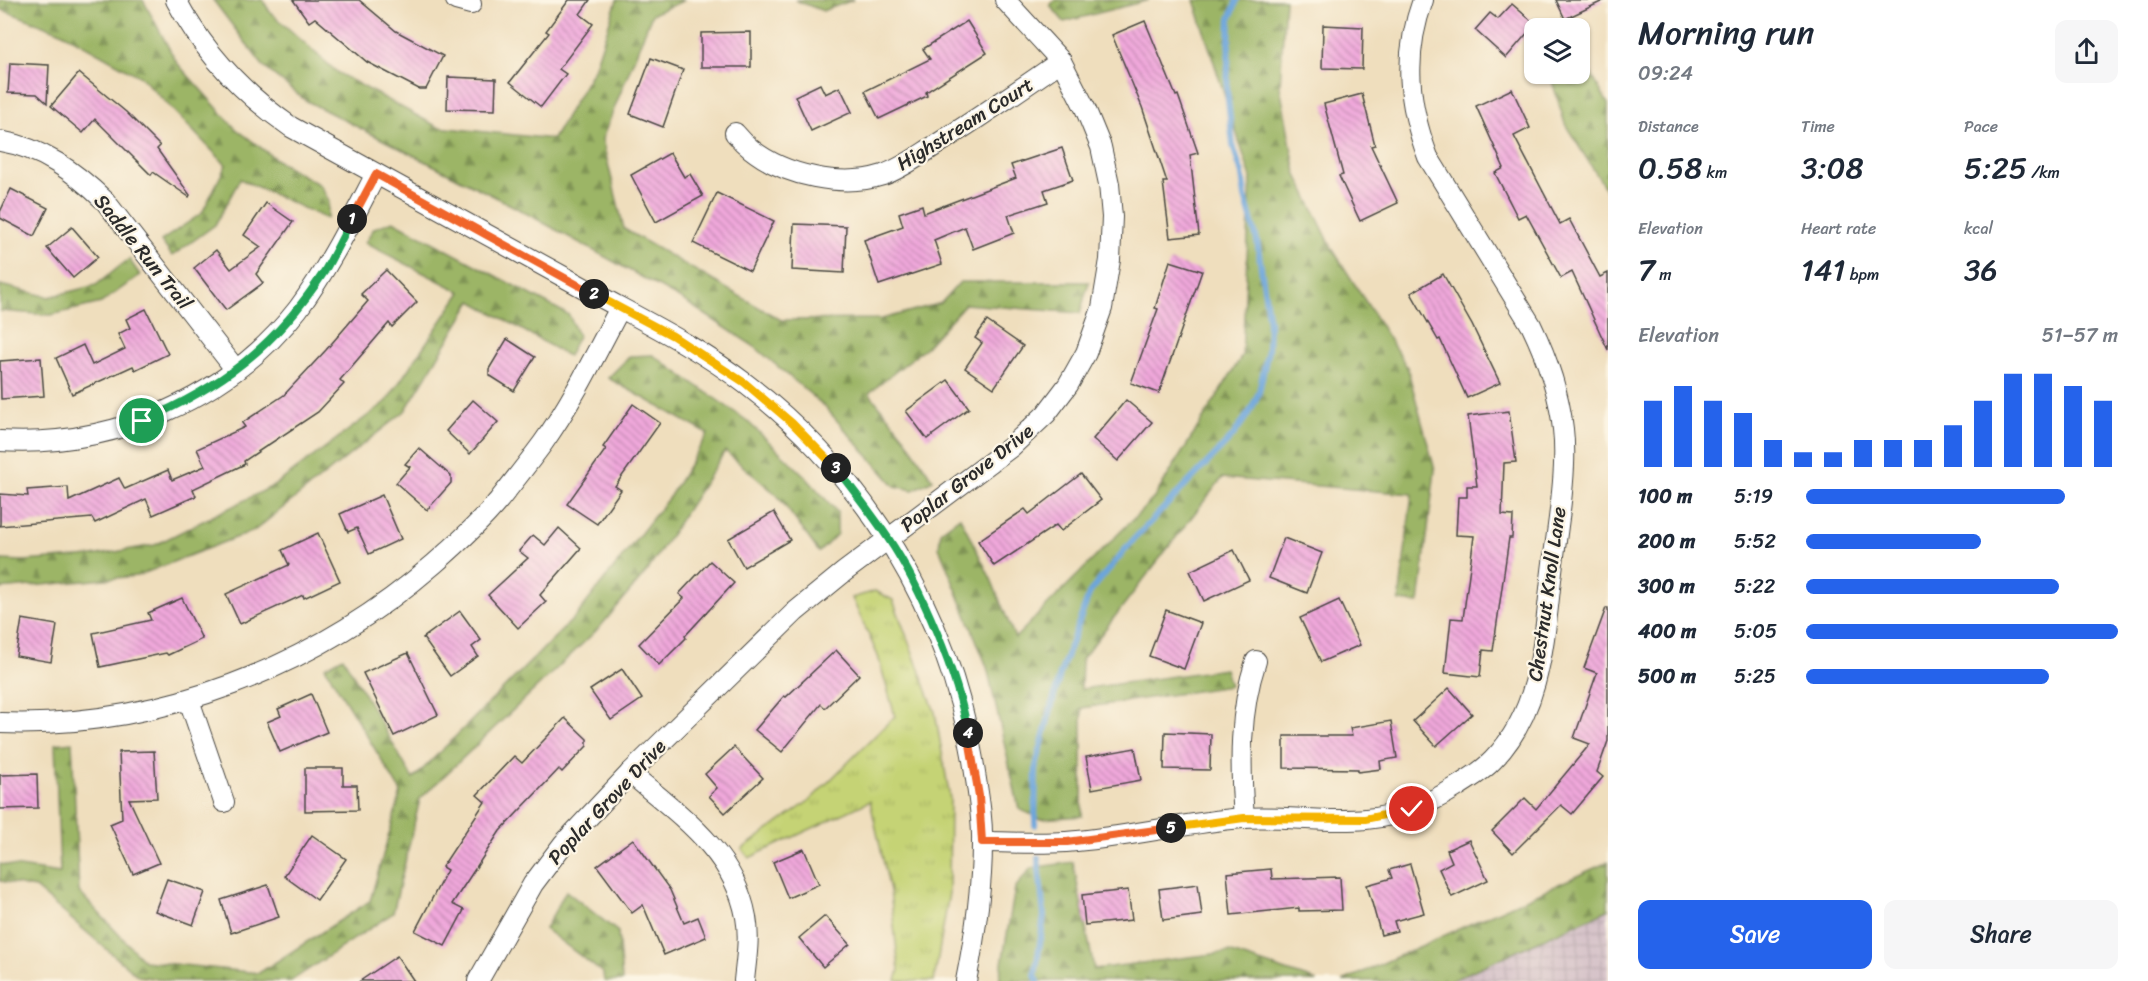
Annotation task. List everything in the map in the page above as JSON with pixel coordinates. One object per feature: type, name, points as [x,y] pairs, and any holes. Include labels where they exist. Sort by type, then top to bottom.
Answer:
[{"type":"street","points":[[176,0],[189,25],[214,59],[235,83],[267,111],[291,127],[673,336],[745,383],[792,423],[831,462],[889,539],[921,598],[949,664],[967,727],[979,796],[982,842],[977,924],[966,981]]},
{"type":"street","name":"Poplar Grove Drive","points":[[478,981],[533,884],[564,843],[630,773],[795,612],[843,572],[1011,447],[1046,414],[1068,385],[1086,352],[1102,308],[1110,260],[1112,218],[1109,184],[1101,147],[1085,108],[1061,61],[1005,0]]},
{"type":"street","name":"Chestnut Knoll Lane","points":[[982,842],[1067,842],[1244,818],[1365,819],[1412,809],[1443,796],[1478,773],[1494,760],[1521,722],[1531,699],[1540,666],[1559,514],[1563,431],[1559,403],[1544,351],[1532,325],[1428,157],[1418,130],[1410,95],[1410,68],[1416,19],[1423,0]]},
{"type":"street","name":"Highstream Court","points":[[735,133],[752,150],[787,170],[829,180],[852,180],[882,175],[903,165],[976,120],[1061,61]]},
{"type":"street","name":"Saddle Run Trail","points":[[0,141],[43,155],[84,180],[105,201],[236,370]]},
{"type":"street","points":[[0,441],[70,439],[133,424],[176,407],[236,370],[297,310],[324,271],[376,174]]},
{"type":"street","points":[[0,723],[66,721],[148,710],[189,700],[250,678],[290,660],[383,605],[456,545],[497,502],[544,442],[575,391],[620,308]]},
{"type":"street","points":[[1244,818],[1241,780],[1243,716],[1249,681],[1256,661]]},
{"type":"street","points":[[189,700],[224,802]]},
{"type":"street","points":[[630,773],[689,823],[715,849],[731,872],[740,892],[747,918],[748,947],[744,981]]},
{"type":"shaded area","points":[[1608,910],[1608,981],[1450,981]]},
{"type":"green space","points":[[0,0],[143,0],[177,63],[235,128],[281,163],[320,185],[329,201],[327,219],[240,179],[215,225],[172,256],[161,241],[202,213],[226,165],[141,77],[59,31],[0,9]]},
{"type":"green space","points":[[213,0],[263,0],[270,12],[338,73],[438,127],[553,139],[594,69],[617,0],[685,0],[652,14],[602,139],[624,229],[781,320],[882,319],[941,303],[960,282],[1089,282],[1080,313],[965,304],[926,347],[869,393],[903,435],[933,480],[913,490],[895,486],[824,406],[755,347],[683,300],[513,206],[305,100],[264,67]]},
{"type":"green space","points":[[795,0],[853,0],[823,11]]},
{"type":"green space","points":[[1055,0],[1149,0],[1064,22],[1050,5]]},
{"type":"green space","points":[[1194,0],[1285,0],[1280,87],[1296,173],[1333,250],[1407,367],[1435,470],[1419,603],[1399,601],[1412,494],[1222,478],[1082,659],[1081,689],[1225,669],[1230,686],[1082,708],[1082,816],[1041,819],[1019,809],[987,667],[939,547],[941,531],[960,517],[991,579],[1015,638],[1154,498],[1242,356],[1251,178]]},
{"type":"green space","points":[[1590,72],[1608,104],[1608,193],[1565,124],[1553,84],[1590,84]]},
{"type":"green space","points":[[393,221],[569,315],[578,336],[568,356],[472,301],[405,411],[255,530],[137,576],[0,589],[0,560],[24,561],[92,556],[155,545],[275,485],[386,402],[461,292],[365,243],[374,228]]},
{"type":"green space","points":[[129,259],[140,275],[101,303],[51,315],[0,311],[0,285],[49,297],[96,285]]},
{"type":"green space","points":[[653,355],[746,420],[804,475],[837,512],[837,534],[819,552],[778,496],[725,451],[648,570],[600,627],[420,799],[393,913],[291,981],[172,981],[138,976],[35,888],[0,881],[0,864],[60,873],[55,744],[72,742],[79,892],[144,961],[259,973],[370,901],[401,792],[325,667],[343,657],[413,779],[577,615],[670,496],[708,434],[608,378],[630,356]]},
{"type":"green space","points":[[875,591],[893,600],[935,712],[950,799],[949,893],[934,981],[896,981],[899,970],[890,891],[870,801],[749,858],[742,849],[809,801],[895,716],[878,656],[852,598]]},
{"type":"green space","points":[[1073,862],[1094,969],[1229,952],[1317,981],[999,981],[1015,888],[1031,868]]},
{"type":"green space","points":[[1608,862],[1608,910],[1450,981],[1343,981]]},
{"type":"green space","points":[[566,891],[618,932],[622,981],[604,981],[603,973],[545,929]]},
{"type":"building","points":[[293,0],[359,0],[396,31],[443,56],[426,89],[419,89],[367,62],[315,18],[309,22]]},
{"type":"building","points":[[569,0],[590,0],[580,14],[593,24],[559,69],[566,74],[541,107],[510,82],[549,33],[546,31]]},
{"type":"building","points":[[1556,0],[1605,0],[1567,18],[1565,18]]},
{"type":"building","points":[[1512,4],[1528,18],[1524,18],[1524,37],[1506,58],[1475,30],[1490,13],[1498,19]]},
{"type":"building","points":[[967,21],[987,53],[926,92],[927,96],[879,119],[865,91],[930,59],[923,49]]},
{"type":"building","points":[[1145,21],[1176,96],[1178,95],[1198,153],[1190,155],[1199,235],[1170,238],[1163,182],[1167,182],[1142,107],[1112,35]]},
{"type":"building","points":[[1323,25],[1363,27],[1362,69],[1322,68]]},
{"type":"building","points":[[751,32],[751,67],[701,67],[701,33]]},
{"type":"building","points":[[651,58],[683,70],[663,127],[630,114]]},
{"type":"building","points":[[10,63],[49,65],[47,103],[37,94],[8,93]]},
{"type":"building","points":[[79,73],[126,112],[160,146],[157,149],[190,195],[189,197],[153,172],[151,175],[95,119],[83,133],[51,106]]},
{"type":"building","points":[[448,77],[496,79],[495,110],[447,109]]},
{"type":"building","points":[[820,84],[825,94],[840,87],[852,112],[811,131],[795,96]]},
{"type":"building","points":[[1512,89],[1530,128],[1514,136],[1560,224],[1569,219],[1600,277],[1608,273],[1608,350],[1572,272],[1561,278],[1526,214],[1518,218],[1495,173],[1504,168],[1476,106]]},
{"type":"building","points":[[1362,94],[1375,145],[1371,146],[1398,203],[1360,221],[1339,176],[1343,175],[1324,104]]},
{"type":"building","points":[[1062,148],[1073,180],[1044,190],[1048,202],[1008,215],[1014,233],[973,249],[965,227],[934,240],[942,264],[879,285],[864,240],[903,226],[899,213],[922,205],[924,213],[1016,178],[1011,165]]},
{"type":"building","points":[[670,153],[684,177],[690,174],[703,196],[656,222],[631,175]]},
{"type":"building","points":[[11,189],[48,208],[34,236],[0,218],[0,212]]},
{"type":"building","points":[[717,193],[774,221],[750,271],[693,243]]},
{"type":"building","points":[[266,203],[293,222],[256,274],[263,283],[226,310],[194,268],[216,250],[231,269],[261,247],[244,235]]},
{"type":"building","points":[[794,224],[846,226],[844,273],[792,270]]},
{"type":"building","points":[[72,227],[98,257],[73,278],[47,248]]},
{"type":"building","points":[[1170,261],[1202,271],[1159,393],[1131,383],[1158,309],[1155,308]]},
{"type":"building","points":[[386,270],[417,302],[392,327],[389,323],[340,380],[344,384],[318,412],[244,461],[245,464],[193,489],[196,496],[153,515],[146,499],[95,523],[92,518],[0,526],[0,494],[28,496],[27,490],[68,487],[69,501],[119,478],[125,489],[168,470],[172,480],[205,466],[197,449],[245,427],[242,423],[284,395],[368,301],[361,294]]},
{"type":"building","points":[[1443,274],[1472,325],[1500,383],[1467,398],[1440,339],[1438,340],[1411,293]]},
{"type":"building","points":[[146,309],[168,354],[135,370],[133,366],[72,394],[56,358],[83,345],[92,365],[125,349],[118,334],[130,328],[126,319]]},
{"type":"building","points":[[987,321],[1023,346],[994,388],[965,368],[982,343],[975,338]]},
{"type":"building","points":[[507,339],[535,357],[514,391],[489,375],[489,369]]},
{"type":"building","points":[[41,358],[44,396],[1,399],[0,361]]},
{"type":"building","points":[[948,380],[969,408],[927,439],[906,411]]},
{"type":"building","points":[[473,400],[498,422],[470,454],[446,431]]},
{"type":"building","points":[[1126,400],[1152,422],[1118,461],[1093,439]]},
{"type":"building","points":[[633,404],[660,423],[615,486],[621,490],[597,524],[567,504],[606,449],[603,447]]},
{"type":"building","points":[[1509,411],[1516,462],[1504,463],[1502,515],[1513,516],[1512,538],[1509,538],[1493,651],[1483,650],[1480,677],[1445,673],[1451,618],[1463,619],[1474,536],[1456,535],[1458,497],[1467,497],[1467,486],[1477,486],[1468,416]]},
{"type":"building","points":[[419,448],[451,476],[451,483],[427,510],[396,483],[410,467],[405,464]]},
{"type":"building","points":[[1081,474],[1101,500],[1061,531],[1056,525],[994,566],[978,541],[1025,509],[1029,514]]},
{"type":"building","points":[[382,495],[401,539],[369,554],[357,528],[348,532],[340,514]]},
{"type":"building","points":[[774,512],[790,540],[744,567],[728,539]]},
{"type":"building","points":[[559,528],[581,548],[540,595],[546,602],[518,628],[488,595],[528,558],[519,551],[533,535],[545,545]]},
{"type":"building","points":[[318,533],[340,581],[240,624],[226,594],[289,565],[282,550]]},
{"type":"building","points":[[1284,538],[1322,553],[1307,593],[1269,578]]},
{"type":"building","points":[[1234,550],[1249,580],[1204,601],[1190,571]]},
{"type":"building","points":[[710,561],[734,583],[659,665],[639,644],[684,598],[679,594]]},
{"type":"building","points":[[182,598],[202,639],[168,655],[166,653],[100,667],[93,633],[151,620],[148,613]]},
{"type":"building","points":[[1339,600],[1360,645],[1321,662],[1300,618]]},
{"type":"building","points":[[1606,608],[1608,608],[1608,741],[1597,772],[1603,777],[1572,814],[1561,805],[1513,853],[1492,831],[1525,798],[1536,809],[1590,744],[1574,738],[1597,673],[1584,668]]},
{"type":"building","points":[[1166,610],[1201,623],[1184,669],[1149,656]]},
{"type":"building","points":[[460,611],[481,640],[472,647],[478,656],[450,676],[423,638]]},
{"type":"building","points":[[22,619],[57,625],[51,662],[16,656]]},
{"type":"building","points":[[836,650],[859,675],[825,708],[821,704],[782,752],[755,730],[784,696],[786,697]]},
{"type":"building","points":[[408,653],[438,715],[394,736],[363,673]]},
{"type":"building","points":[[622,669],[642,699],[611,720],[590,690]]},
{"type":"building","points":[[1449,688],[1472,714],[1436,746],[1413,721]]},
{"type":"building","points":[[311,694],[327,732],[280,752],[267,722],[281,716],[278,709]]},
{"type":"building","points":[[565,718],[587,739],[587,746],[562,772],[559,769],[500,831],[452,904],[464,910],[445,946],[415,931],[447,870],[442,867],[485,802],[477,795],[514,756],[522,763]]},
{"type":"building","points":[[1391,721],[1397,758],[1380,761],[1381,769],[1358,772],[1358,769],[1284,768],[1284,736],[1352,736],[1350,728]]},
{"type":"building","points":[[1165,732],[1211,734],[1210,770],[1164,769]]},
{"type":"building","points":[[734,747],[763,778],[725,813],[709,796],[717,788],[705,774]]},
{"type":"building","points":[[1135,748],[1141,780],[1092,789],[1086,757]]},
{"type":"building","points":[[154,751],[157,798],[129,799],[159,863],[133,874],[110,824],[122,819],[119,752]]},
{"type":"building","points":[[305,768],[343,768],[343,785],[357,785],[358,810],[305,811]]},
{"type":"building","points":[[37,774],[38,808],[0,809],[0,775]]},
{"type":"building","points":[[312,835],[346,859],[317,900],[284,876]]},
{"type":"building","points":[[633,839],[670,890],[684,923],[698,917],[706,937],[664,955],[643,905],[632,913],[597,866]]},
{"type":"building","points":[[1469,840],[1488,880],[1452,897],[1439,869],[1452,862],[1447,850]]},
{"type":"building","points":[[804,849],[819,884],[788,898],[773,862]]},
{"type":"building","points":[[1410,864],[1424,913],[1394,921],[1397,931],[1381,935],[1367,885],[1392,878],[1389,870]]},
{"type":"building","points":[[1271,869],[1272,879],[1340,877],[1342,910],[1299,911],[1299,908],[1231,915],[1227,873]]},
{"type":"building","points":[[167,879],[205,892],[193,925],[155,911]]},
{"type":"building","points":[[1198,884],[1202,915],[1163,920],[1159,889]]},
{"type":"building","points":[[268,885],[279,917],[231,933],[221,900]]},
{"type":"building","points":[[1128,890],[1132,920],[1085,925],[1082,895]]},
{"type":"building","points":[[825,916],[850,944],[823,967],[799,938]]},
{"type":"building","points":[[397,956],[414,981],[360,981]]},
{"type":"waterway","points":[[1035,825],[1036,766],[1060,674],[1090,592],[1134,539],[1232,437],[1251,410],[1259,392],[1268,350],[1269,323],[1257,240],[1233,146],[1227,90],[1230,19],[1237,0]]},
{"type":"waterway","points":[[1038,858],[1044,916],[1035,976],[1038,981]]},
{"type":"route","points":[[142,421],[176,407],[205,391],[236,370],[270,339],[297,310],[324,271],[376,174],[673,336],[745,383],[792,423],[831,462],[862,501],[906,567],[949,664],[967,727],[979,796],[982,842],[1067,842],[1244,818],[1365,819],[1412,809]]}]
